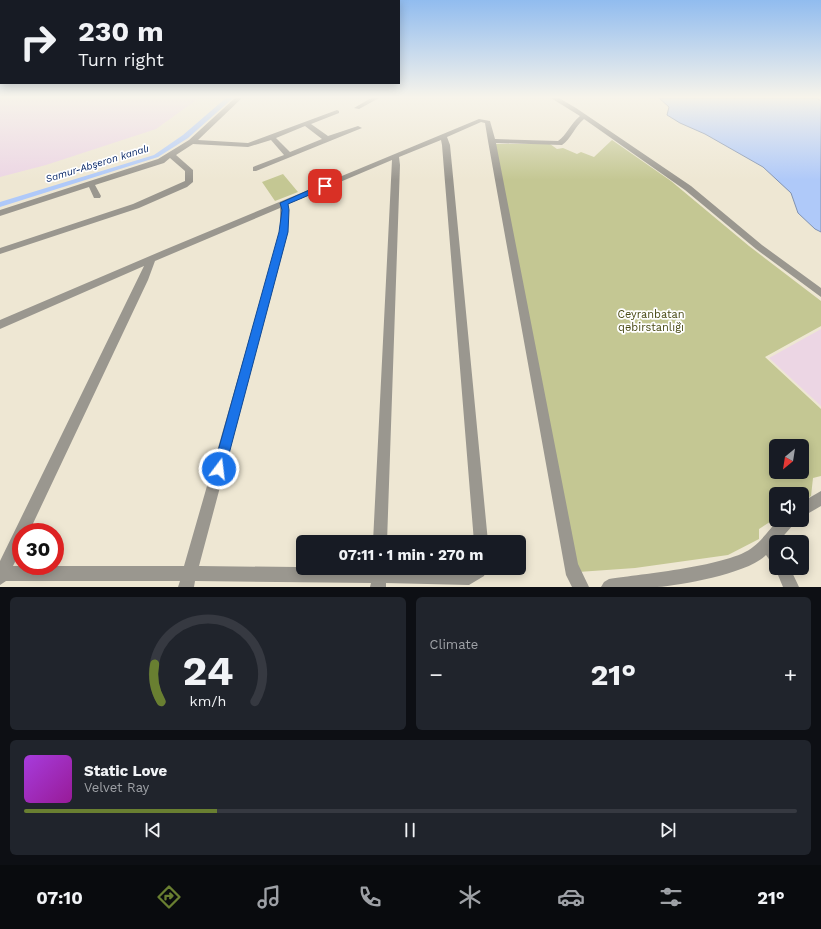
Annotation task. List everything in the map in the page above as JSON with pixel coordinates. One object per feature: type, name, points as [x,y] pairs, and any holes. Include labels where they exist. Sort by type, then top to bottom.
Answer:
[{"type":"street","points":[[0,213],[146,166],[172,156],[192,142],[210,125]]},
{"type":"street","points":[[192,142],[242,146],[273,138],[284,131],[303,125]]},
{"type":"street","points":[[310,125],[327,139]]},
{"type":"street","points":[[0,325],[468,125]]},
{"type":"street","points":[[489,125],[571,564],[574,575],[581,587]]},
{"type":"street","points":[[492,141],[559,143],[564,140],[573,125]]},
{"type":"street","points":[[598,125],[688,188],[760,247],[821,293]]},
{"type":"street","points":[[256,169],[327,139],[358,128]]},
{"type":"street","points":[[443,136],[446,145],[480,535]]},
{"type":"street","points":[[273,138],[288,155]]},
{"type":"street","points":[[0,251],[136,206],[184,185],[189,182],[189,170],[172,156]]},
{"type":"street","points":[[380,535],[396,181],[395,156]]},
{"type":"street","points":[[91,184],[97,196]]},
{"type":"street","points":[[188,580],[284,232],[284,203]]},
{"type":"street","points":[[26,523],[143,280],[150,260]]},
{"type":"street","points":[[809,506],[821,498]]},
{"type":"street","points":[[609,587],[699,573],[727,566],[752,557],[767,545],[781,527]]},
{"type":"street","points":[[12,552],[1,575],[188,580],[469,577],[472,575]]},
{"type":"street","points":[[785,575],[791,587]]},
{"type":"shaded area","points":[[0,125],[161,125],[156,129],[46,165],[0,177]]},
{"type":"shaded area","points":[[821,329],[821,406],[769,358]]},
{"type":"green space","name":"Ceyranbatan qəbirstanlığı","points":[[612,140],[671,181],[749,246],[821,301],[821,326],[765,357],[821,409],[821,476],[813,478],[811,496],[809,497],[809,487],[769,487],[769,523],[759,529],[759,539],[728,555],[635,568],[578,572],[495,144],[550,144],[557,149],[563,148],[577,154],[581,152],[594,157]]},
{"type":"green space","points":[[283,174],[298,192],[275,201],[262,182]]},
{"type":"water","points":[[685,125],[821,125],[821,232],[815,229],[798,213],[791,193],[763,167],[705,134]]},
{"type":"waterway","name":"Samur-Abşeron kanalı","points":[[0,205],[156,156],[198,125]]},
{"type":"route","points":[[219,469],[284,232],[284,203],[325,186]]}]
